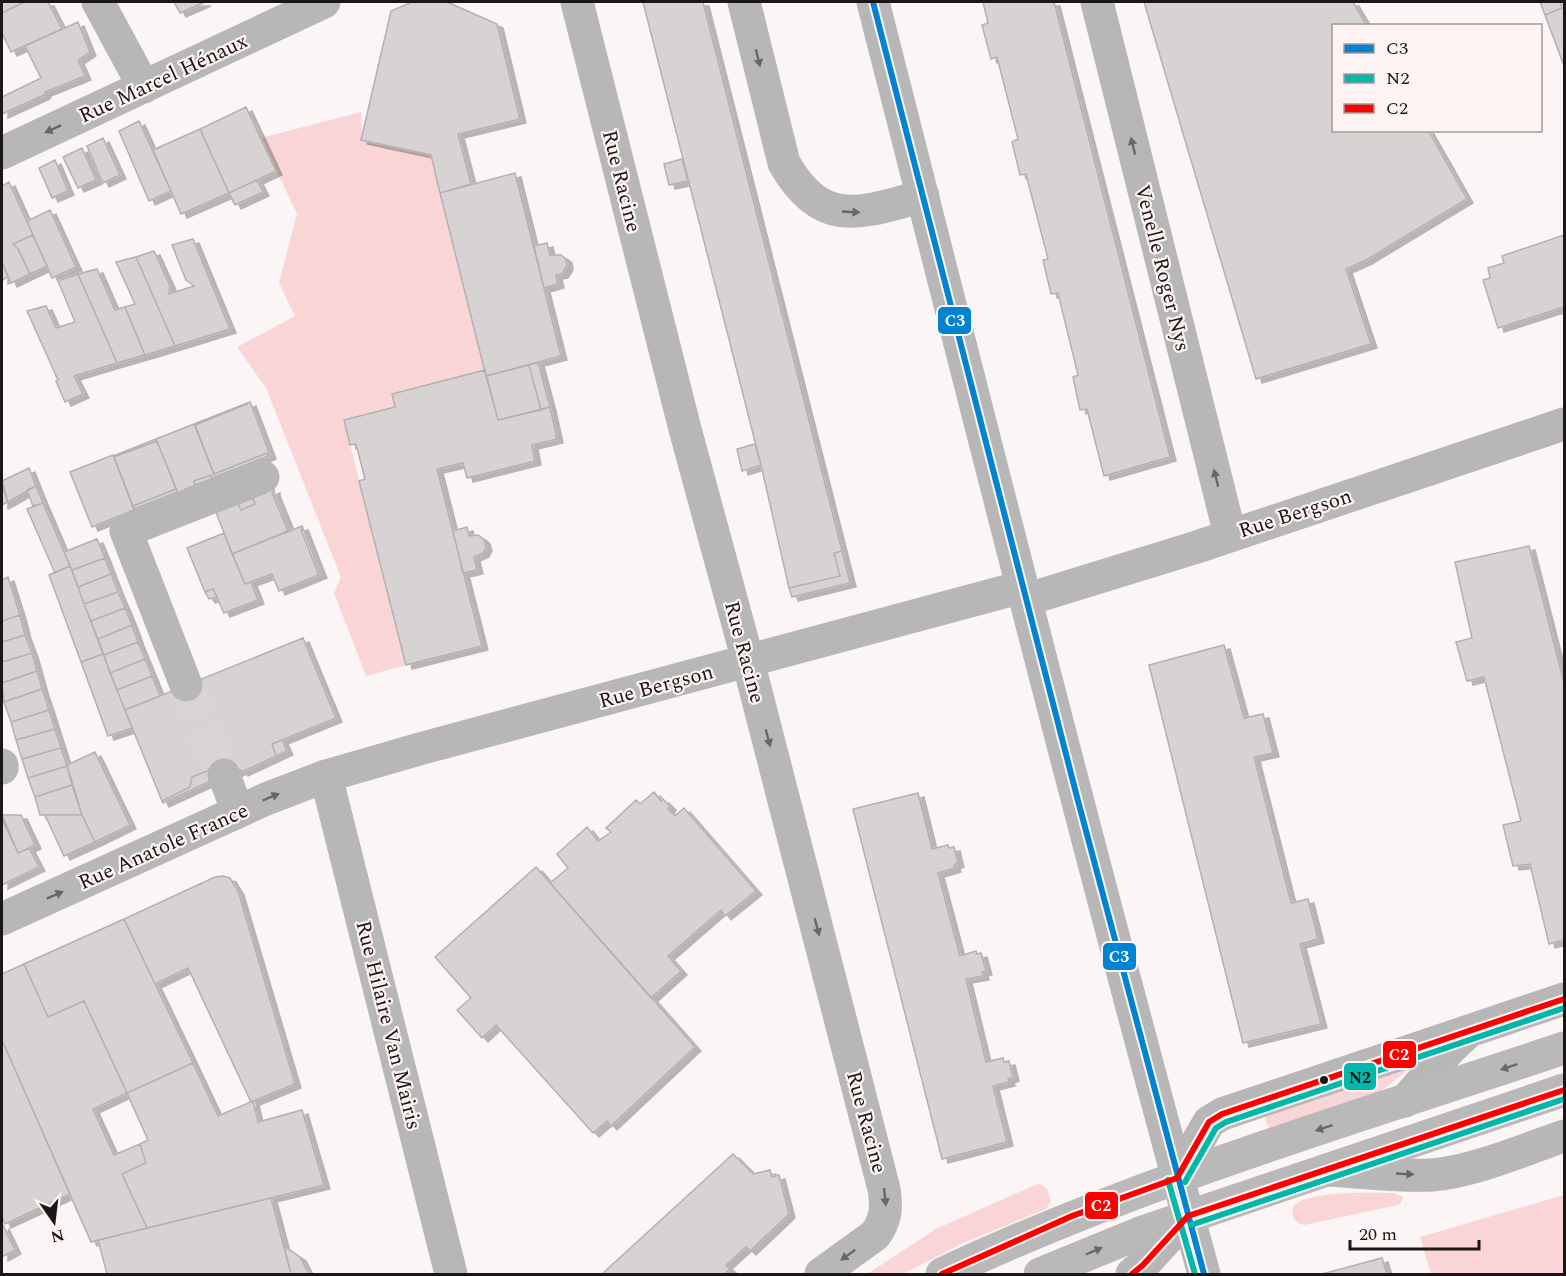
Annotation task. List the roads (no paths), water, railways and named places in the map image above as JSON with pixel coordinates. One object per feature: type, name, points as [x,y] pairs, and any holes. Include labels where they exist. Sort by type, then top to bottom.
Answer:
[{"type":"main road","points":[[942,1275],[1072,1216],[1177,1178],[1564,1048]]},
{"type":"main road","points":[[1040,1275],[1116,1242],[1188,1216],[1564,1090]]},
{"type":"street","points":[[98,2],[144,87]]},
{"type":"street","name":"Rue Marcel Hénaux","points":[[2,153],[324,2]]},
{"type":"street","name":"Rue Racine","points":[[577,2],[685,429],[748,661],[881,1176],[886,1203],[884,1219],[875,1235],[820,1275]]},
{"type":"street","points":[[744,2],[784,163],[793,179],[814,200],[844,212],[862,212],[923,196]]},
{"type":"street","points":[[873,2],[1160,1118],[1204,1275]]},
{"type":"street","name":"Venelle Roger Nys","points":[[1097,2],[1230,535]]},
{"type":"street","name":"Rue Bergson","points":[[326,776],[748,661],[1024,594],[1230,535],[1564,424]]},
{"type":"street","points":[[186,684],[126,531],[263,477]]},
{"type":"street","points":[[224,775],[238,812]]},
{"type":"street","name":"Rue Anatole France","points":[[2,919],[290,789],[326,776]]},
{"type":"street","name":"Rue Hilaire Van Mairis","points":[[326,776],[451,1275]]},
{"type":"street","points":[[1177,1178],[1207,1126],[1215,1117],[1564,999]]},
{"type":"street","points":[[1405,1101],[1457,1042],[1482,1026]]},
{"type":"street","points":[[1325,1170],[1420,1175],[1444,1173],[1464,1169],[1564,1137]]},
{"type":"street","points":[[1132,1275],[1188,1216]]},
{"type":"tunnel","points":[[186,685],[224,775]]}]
